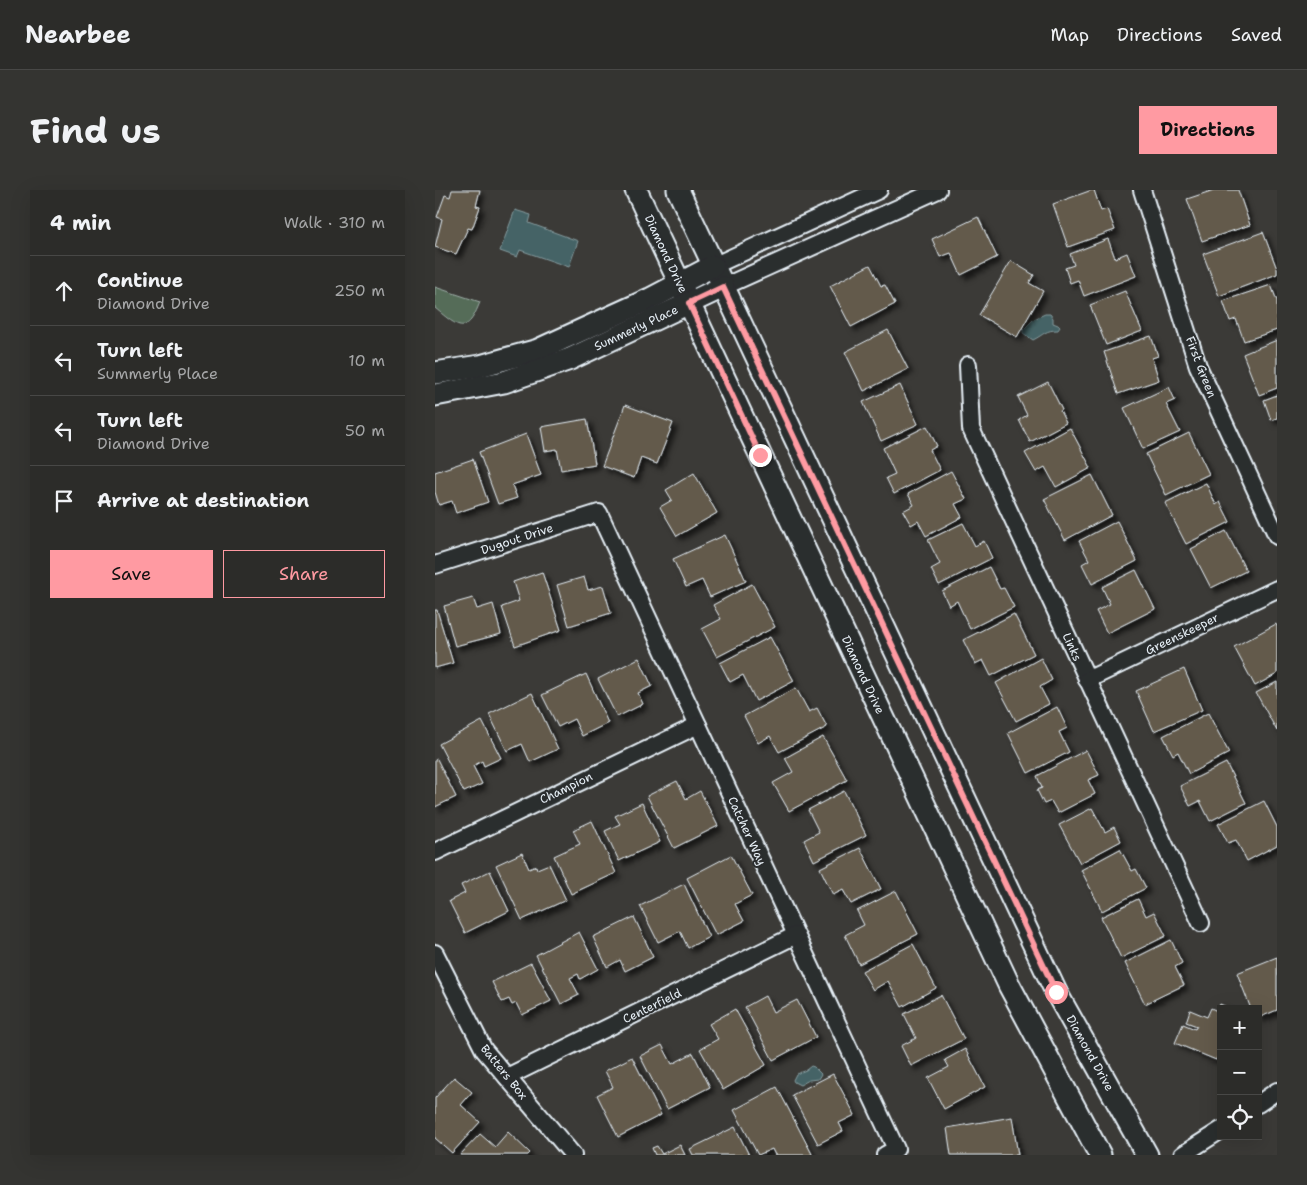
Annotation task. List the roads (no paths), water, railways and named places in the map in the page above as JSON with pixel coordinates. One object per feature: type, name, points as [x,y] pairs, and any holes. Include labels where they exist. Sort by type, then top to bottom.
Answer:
[{"type":"street","name":"Diamond Drive","points":[[635,190],[1009,985],[1100,1155]]},
{"type":"street","name":"Diamond Drive","points":[[678,190],[1056,992],[1147,1155]]},
{"type":"street","name":"Summerly Place","points":[[435,373],[480,366],[538,350],[650,299],[713,266],[879,190]]},
{"type":"street","name":"Summerly Place","points":[[435,395],[504,382],[570,359],[723,287],[938,190]]},
{"type":"street","name":"First Green","points":[[1142,190],[1198,366],[1277,536]]},
{"type":"street","name":"Links","points":[[968,365],[971,429],[1201,923]]},
{"type":"street","name":"Dugout Drive","points":[[435,565],[599,513]]},
{"type":"street","name":"Catcher Way","points":[[599,513],[796,935],[890,1152]]},
{"type":"street","name":"Greenskeeper","points":[[1087,680],[1277,589]]},
{"type":"street","name":"Champion","points":[[435,852],[698,725]]},
{"type":"street","name":"Centerfield","points":[[507,1076],[796,935]]},
{"type":"street","name":"Batters Box","points":[[435,953],[484,1050],[573,1155]]},
{"type":"street","points":[[1262,1101],[1277,1091]]},
{"type":"street","points":[[1181,1155],[1217,1132]]},
{"type":"water","points":[[515,210],[531,215],[529,223],[578,241],[569,267],[520,250],[517,257],[500,251]]},
{"type":"water","points":[[1050,314],[1053,318],[1053,323],[1060,327],[1058,330],[1048,332],[1033,340],[1023,333],[1023,330],[1034,319]]},
{"type":"water","points":[[811,1066],[821,1074],[818,1079],[809,1080],[800,1085],[794,1082],[796,1074]]}]
